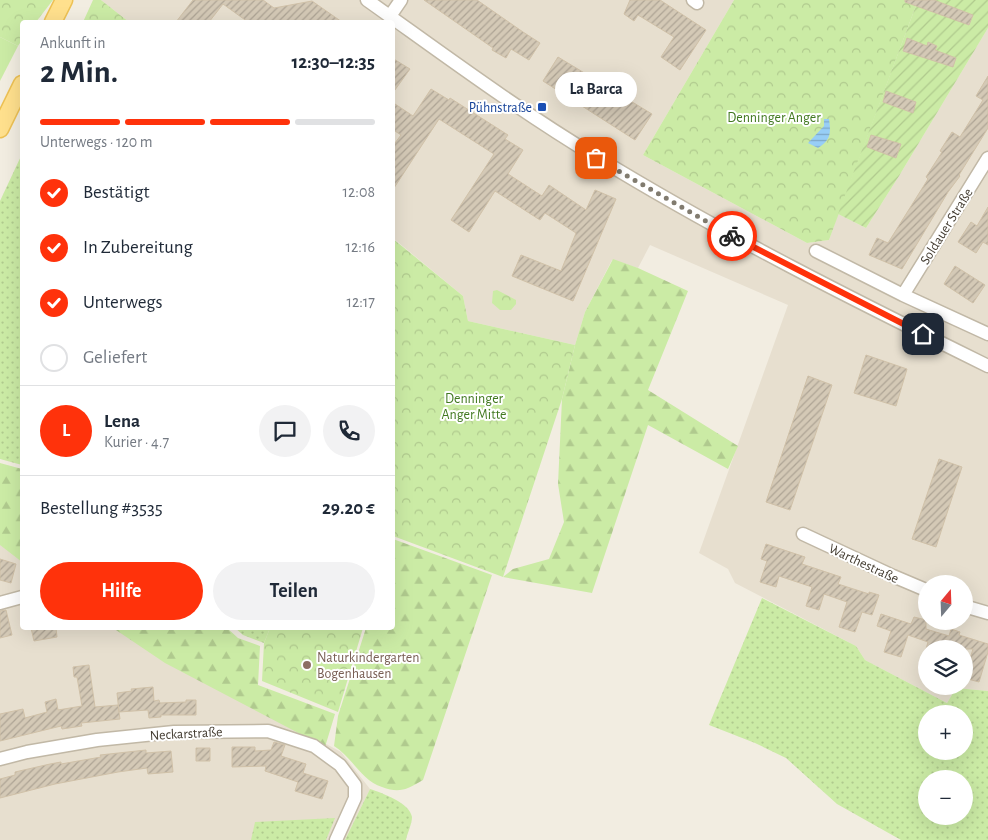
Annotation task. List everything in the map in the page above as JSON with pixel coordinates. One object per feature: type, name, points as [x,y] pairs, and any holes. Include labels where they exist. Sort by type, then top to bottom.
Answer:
[{"type":"main road","points":[[54,20],[64,0]]},
{"type":"main road","points":[[0,129],[20,88]]},
{"type":"street","points":[[367,0],[526,112],[638,182],[721,230],[988,366]]},
{"type":"street","points":[[390,16],[401,0]]},
{"type":"street","name":"Soldauer Straße","points":[[904,295],[988,158]]},
{"type":"street","points":[[816,251],[988,334]]},
{"type":"street","name":"Warthestraße","points":[[803,534],[918,587]]},
{"type":"street","points":[[0,603],[20,598]]},
{"type":"street","points":[[973,609],[988,613]]},
{"type":"street","name":"Neckarstraße","points":[[0,759],[27,752],[97,740],[174,732],[268,731],[314,746],[340,765],[355,785],[355,798],[336,840]]},
{"type":"shaded area","points":[[101,0],[734,0],[643,155],[807,243],[829,240],[838,214],[866,228],[988,28],[988,691],[973,690],[973,640],[918,640],[918,688],[865,660],[856,646],[735,583],[728,569],[699,553],[788,305],[650,245],[638,268],[612,260],[585,312],[575,345],[468,321],[463,296],[395,240],[395,20],[126,20]]},
{"type":"shaded area","points":[[0,538],[20,554],[20,630],[125,630],[170,660],[341,752],[370,789],[345,840],[0,840]]},
{"type":"shaded area","points":[[932,695],[952,695],[947,703]]},
{"type":"green space","points":[[0,0],[53,0],[38,20],[20,20],[20,43],[18,46],[0,37]]},
{"type":"green space","points":[[93,0],[101,0],[126,20],[84,20]]},
{"type":"green space","name":"Denninger Anger","points":[[734,0],[918,0],[829,240],[807,243],[643,155]]},
{"type":"green space","points":[[918,0],[988,0],[988,28],[866,228],[838,214]]},
{"type":"green space","points":[[0,37],[18,46],[0,81]]},
{"type":"green space","points":[[20,158],[20,464],[0,459],[0,201]]},
{"type":"green space","name":"Denninger Anger Mitte","points":[[395,240],[463,296],[468,321],[575,345],[562,399],[503,577],[395,537]]},
{"type":"green space","points":[[613,259],[638,268],[688,291],[648,390],[738,446],[728,469],[648,425],[592,593],[503,577],[513,569],[549,559],[564,522],[558,484],[562,399],[585,312]]},
{"type":"green space","points":[[497,290],[516,300],[516,304],[511,310],[500,310],[492,303],[493,291]]},
{"type":"green space","points":[[0,463],[20,468],[20,560],[0,545]]},
{"type":"green space","points":[[395,540],[492,575],[423,780],[403,790],[394,790],[369,780],[334,746],[338,716],[365,630],[395,630]]},
{"type":"green space","points":[[762,598],[856,646],[865,660],[918,688],[918,695],[932,695],[947,703],[952,695],[973,695],[973,690],[988,691],[988,840],[901,840],[837,804],[786,758],[755,743],[709,725]]},
{"type":"green space","points":[[116,630],[229,630],[238,638],[260,646],[258,685],[335,714],[325,747],[165,663]]},
{"type":"green space","points":[[237,630],[269,630],[264,643],[243,635]]},
{"type":"green space","points":[[269,630],[362,630],[338,712],[262,681],[264,643]]},
{"type":"green space","points":[[370,789],[395,799],[410,812],[412,820],[406,840],[345,840]]},
{"type":"green space","points":[[335,818],[326,840],[251,840],[255,822]]},
{"type":"water","points":[[824,119],[829,119],[829,136],[818,148],[808,143],[824,126]]},
{"type":"building","points":[[193,0],[263,0],[274,8],[312,1],[339,20],[245,20],[223,4],[211,20],[178,20]]},
{"type":"building","points":[[424,0],[477,0],[540,43],[529,60],[511,49],[506,58],[492,50],[493,48]]},
{"type":"building","points":[[630,0],[660,0],[706,30],[680,70],[661,57],[674,37],[638,15],[634,21],[624,14]]},
{"type":"building","points":[[905,0],[934,0],[973,15],[969,25],[905,2]]},
{"type":"building","points":[[907,38],[927,46],[928,42],[937,46],[935,50],[956,58],[953,67],[903,51]]},
{"type":"building","points":[[558,57],[652,114],[635,140],[543,81]]},
{"type":"building","points":[[395,60],[410,69],[395,90]]},
{"type":"building","points":[[988,76],[988,128],[902,269],[869,255],[877,238],[888,243],[928,179],[926,177],[952,132],[960,137],[983,100],[976,96]]},
{"type":"building","points":[[431,89],[449,100],[450,98],[508,135],[505,139],[523,150],[508,174],[542,196],[549,185],[586,210],[595,190],[616,199],[573,301],[512,276],[521,255],[561,271],[576,233],[545,213],[540,220],[495,191],[469,232],[451,220],[494,154],[439,119],[395,186],[395,143],[401,135],[395,131],[395,104],[413,116]]},
{"type":"building","points":[[886,91],[916,102],[913,113],[883,102]]},
{"type":"building","points":[[871,135],[901,144],[896,158],[867,147]]},
{"type":"building","points":[[988,207],[988,245],[983,242],[976,253],[958,242],[971,222],[977,226]]},
{"type":"building","points":[[955,266],[985,285],[973,303],[944,284]]},
{"type":"building","points":[[866,355],[907,369],[896,406],[854,393]]},
{"type":"building","points":[[808,376],[832,385],[790,510],[766,502]]},
{"type":"building","points":[[939,459],[962,467],[936,547],[912,539]]},
{"type":"building","points":[[766,544],[805,557],[802,564],[841,577],[838,584],[869,594],[869,592],[879,595],[872,615],[862,612],[855,632],[839,627],[847,602],[824,594],[819,610],[806,606],[812,587],[779,576],[776,587],[760,582],[767,561],[761,559]]},
{"type":"building","points":[[0,559],[16,564],[11,583],[0,580]]},
{"type":"building","points":[[6,610],[12,635],[0,638],[0,611]]},
{"type":"building","points":[[881,614],[911,624],[914,617],[918,618],[918,630],[929,630],[949,636],[951,630],[954,630],[960,632],[959,635],[988,644],[988,652],[979,682],[973,680],[973,640],[922,640],[908,635],[901,657],[884,652],[891,631],[877,626]]},
{"type":"building","points":[[31,630],[56,630],[57,637],[34,641]]},
{"type":"building","points":[[89,665],[95,707],[118,705],[120,719],[81,723],[82,726],[62,729],[61,726],[0,741],[0,714],[23,709],[25,718],[47,712],[45,702],[56,699],[58,710],[82,706],[77,677],[74,677],[73,667]]},
{"type":"building","points":[[153,687],[154,701],[159,700],[160,703],[196,700],[196,715],[161,715],[161,717],[149,718],[148,710],[119,712],[117,693],[132,691],[131,689]]},
{"type":"building","points":[[274,742],[285,745],[281,756],[306,764],[303,773],[328,781],[322,799],[295,791],[298,782],[265,771],[266,766],[232,767],[232,747],[255,747],[255,751],[271,750]]},
{"type":"building","points":[[196,748],[210,748],[210,761],[196,761]]},
{"type":"building","points":[[146,750],[146,753],[171,751],[173,772],[148,774],[147,768],[118,772],[55,784],[0,798],[0,779],[15,775],[15,772],[61,762],[61,764],[101,757],[100,755]]},
{"type":"way so far","points":[[596,158],[732,236]]},
{"type":"place","name":"Pühnstraße","points":[[542,107]]},
{"type":"place","name":"La Barca","points":[[596,158]]},
{"type":"place","name":"Naturkindergarten Bogenhausen","points":[[307,665]]},
{"type":"route","points":[[732,236],[923,334]]}]
